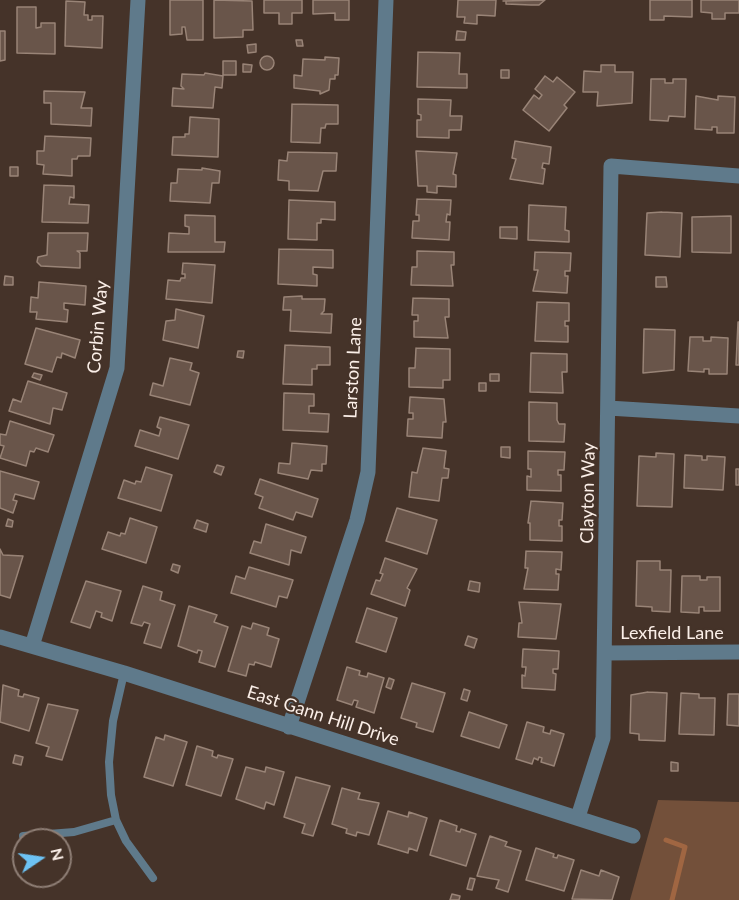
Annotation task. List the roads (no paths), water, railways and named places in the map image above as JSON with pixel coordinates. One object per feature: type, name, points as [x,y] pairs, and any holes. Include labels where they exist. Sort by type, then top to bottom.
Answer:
[{"type":"street","name":"Corbin Way","points":[[32,646],[117,368],[138,0]]},
{"type":"street","name":"Larston Lane","points":[[290,727],[357,520],[368,472],[386,0]]},
{"type":"street","name":"Clayton Way","points":[[578,817],[603,738],[611,166],[739,176]]},
{"type":"street","points":[[608,408],[739,416]]},
{"type":"street","name":"East Gann Hill Drive","points":[[0,637],[124,673],[633,836]]},
{"type":"street","name":"Lexfield Lane","points":[[605,653],[739,652]]},
{"type":"lane","points":[[124,673],[113,722],[108,762],[111,795],[116,820],[126,841],[153,878]]},
{"type":"lane","points":[[72,832],[116,820]]},
{"type":"waterway","points":[[666,840],[685,847],[672,900]]}]
